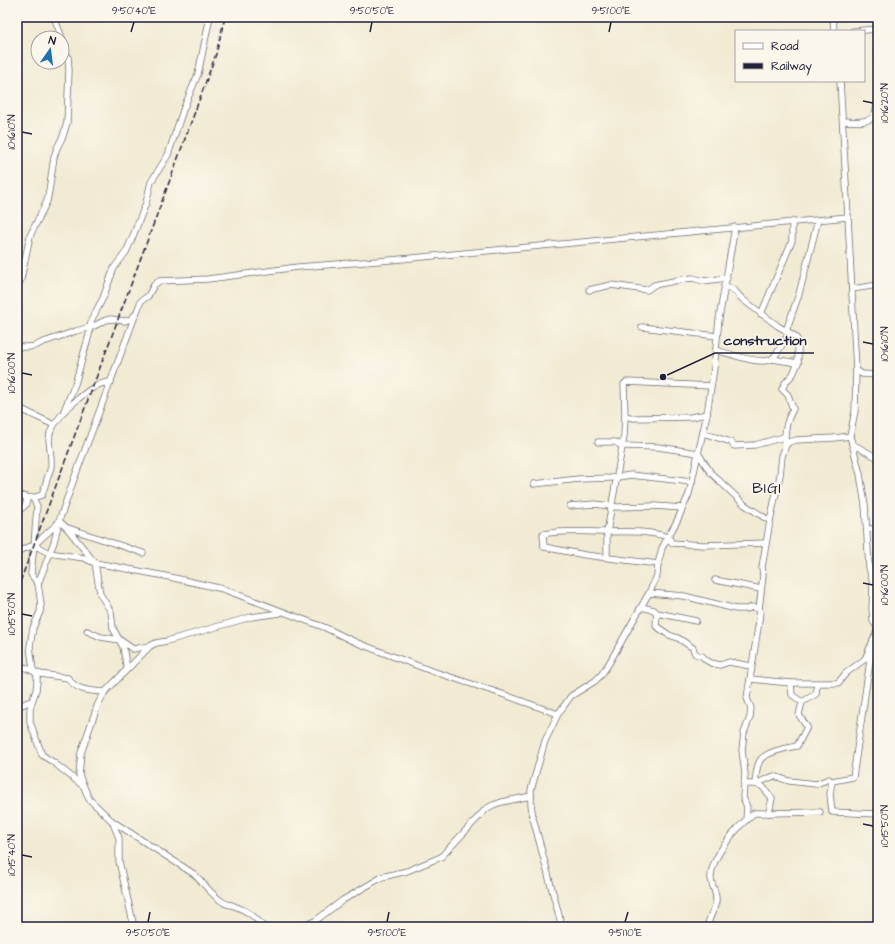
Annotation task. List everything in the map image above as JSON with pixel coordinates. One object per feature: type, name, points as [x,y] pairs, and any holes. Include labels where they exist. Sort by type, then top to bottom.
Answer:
[{"type":"street","points":[[54,17],[59,30]]},
{"type":"street","points":[[63,413],[75,384],[90,327],[96,312],[114,268],[126,252],[131,241],[146,203],[151,182],[168,155],[183,110],[198,74],[210,17]]},
{"type":"street","points":[[833,17],[834,30]]},
{"type":"street","points":[[865,30],[878,29]]},
{"type":"street","points":[[878,38],[878,57]]},
{"type":"street","points":[[17,287],[21,279],[30,236],[47,201],[50,191],[54,157],[67,123],[70,70]]},
{"type":"street","points":[[750,679],[790,683],[838,683],[846,673],[865,659],[878,629],[873,622],[872,609],[875,585],[869,567],[865,505],[860,474],[850,436],[855,411],[856,370],[840,82]]},
{"type":"street","points":[[843,121],[871,120],[874,116],[878,101]]},
{"type":"street","points":[[38,584],[54,542],[59,521],[141,301],[148,296],[154,285],[159,281],[208,279],[298,267],[848,217]]},
{"type":"street","points":[[772,359],[788,335],[787,331],[799,294],[818,220]]},
{"type":"street","points":[[761,314],[792,241],[792,222]]},
{"type":"street","points":[[562,927],[533,818],[530,804],[531,790],[545,741],[558,714],[571,696],[595,681],[601,675],[657,576],[662,548],[677,521],[689,494],[695,473],[707,414],[724,285],[727,278],[735,227]]},
{"type":"street","points":[[589,290],[611,286],[647,290],[654,285],[684,279],[693,278],[703,281],[727,278]]},
{"type":"street","points":[[724,285],[735,291],[742,299],[761,314],[795,336],[798,341],[798,363],[793,374],[784,383],[782,389],[788,395],[793,409],[788,418],[784,437],[786,445]]},
{"type":"street","points":[[852,289],[878,285]]},
{"type":"street","points":[[17,305],[17,317]]},
{"type":"street","points":[[17,346],[37,346],[41,343],[111,319],[125,321],[131,319],[136,314]]},
{"type":"street","points":[[642,327],[717,336]]},
{"type":"street","points":[[716,350],[751,360],[768,361],[772,359],[798,363]]},
{"type":"street","points":[[856,370],[862,374],[878,375]]},
{"type":"street","points":[[17,494],[30,498],[42,495],[51,467],[49,440],[54,425],[63,413],[89,391],[105,382],[111,382]]},
{"type":"street","points":[[607,557],[607,532],[624,436],[624,384],[627,382],[711,386]]},
{"type":"street","points":[[17,407],[54,425]]},
{"type":"street","points":[[625,416],[634,418],[690,417],[707,414]]},
{"type":"street","points":[[703,433],[731,442],[734,446],[755,445],[784,437]]},
{"type":"street","points":[[746,820],[747,807],[743,797],[744,774],[742,750],[744,732],[750,717],[751,708],[747,698],[751,666],[760,621],[759,609],[763,576],[762,567],[784,450],[789,442],[796,440],[850,436]]},
{"type":"street","points":[[598,442],[615,442],[622,446],[658,447],[698,453],[711,473],[745,505],[770,521]]},
{"type":"street","points":[[852,444],[878,458]]},
{"type":"street","points":[[534,484],[631,475],[692,482]]},
{"type":"street","points":[[17,512],[26,506],[30,498]]},
{"type":"street","points":[[30,498],[37,506],[31,574],[38,584],[41,604],[40,612],[33,628],[30,646],[34,670],[37,675],[36,690],[31,701],[30,722],[42,755],[83,785]]},
{"type":"street","points":[[570,506],[595,504],[611,506],[655,506],[682,508]]},
{"type":"street","points":[[59,521],[67,528],[95,562],[100,594],[109,606],[113,628],[123,647],[127,669]]},
{"type":"street","points":[[17,553],[34,545],[59,521]]},
{"type":"street","points":[[67,528],[143,553]]},
{"type":"street","points":[[867,529],[878,529]]},
{"type":"street","points":[[658,564],[586,555],[544,547],[543,534],[560,531],[654,533],[668,537],[672,543],[704,545],[766,543]]},
{"type":"street","points":[[17,532],[17,541]]},
{"type":"street","points":[[34,545],[49,553],[84,558],[95,562],[223,589],[326,628],[355,642],[428,670],[558,714]]},
{"type":"street","points":[[715,580],[761,589]]},
{"type":"street","points":[[649,592],[684,596],[736,609],[747,609],[752,607],[759,609]]},
{"type":"street","points":[[641,606],[654,610],[657,613],[696,621]]},
{"type":"street","points":[[87,631],[101,637],[120,640],[133,649],[150,646],[156,643],[251,617],[277,612],[284,613]]},
{"type":"street","points":[[657,613],[656,626],[693,648],[695,654],[720,665],[729,662],[751,666]]},
{"type":"street","points":[[873,640],[853,777],[832,781],[830,794],[832,812],[878,814]]},
{"type":"street","points":[[150,646],[105,692],[94,713],[81,753],[80,775],[83,785],[89,799],[112,821],[194,874],[202,881],[214,896],[225,904],[233,905],[254,915],[264,927]]},
{"type":"street","points":[[17,664],[34,670],[40,674],[68,678],[71,684],[78,688],[105,692]]},
{"type":"street","points":[[790,683],[792,695],[802,702]]},
{"type":"street","points":[[755,784],[757,768],[761,759],[774,752],[797,746],[807,727],[799,716],[802,702],[816,694],[817,684]]},
{"type":"street","points":[[17,707],[31,701]]},
{"type":"street","points":[[755,784],[774,776],[789,781],[816,784],[829,779]]},
{"type":"street","points":[[744,784],[755,784],[762,786],[772,798],[769,813]]},
{"type":"street","points":[[299,927],[315,921],[343,900],[382,877],[407,871],[441,857],[486,809],[493,805],[531,796]]},
{"type":"street","points":[[708,927],[710,915],[716,902],[716,895],[711,880],[716,860],[732,834],[754,813],[820,812]]},
{"type":"street","points":[[112,821],[119,838],[120,867],[134,927]]},
{"type":"railway","points":[[17,590],[216,54],[225,17]]},
{"type":"place","name":"construction","points":[[663,377]]},
{"type":"district","name":"BIGI","points":[[767,488]]}]
